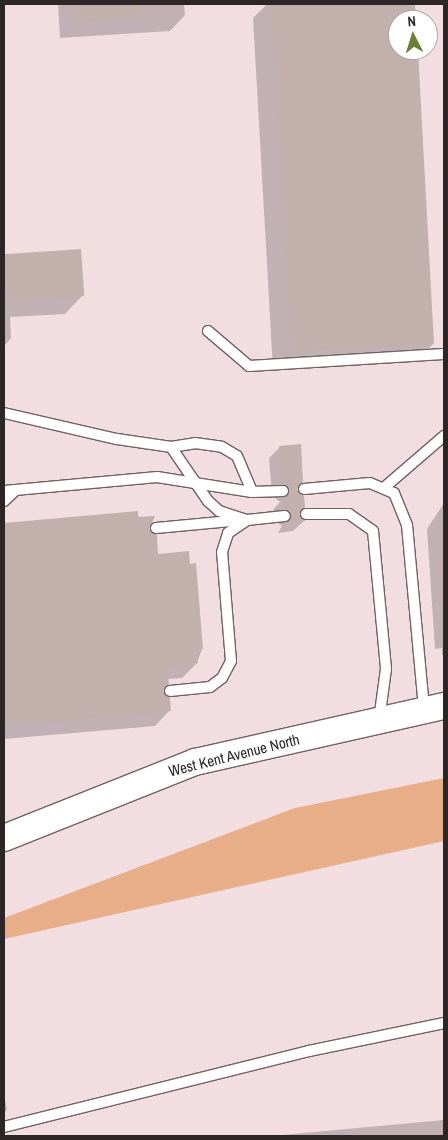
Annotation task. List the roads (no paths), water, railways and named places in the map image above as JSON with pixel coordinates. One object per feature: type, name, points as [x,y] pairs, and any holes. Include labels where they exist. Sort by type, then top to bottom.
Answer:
[{"type":"street","name":"West Kent Avenue North","points":[[4,838],[164,772],[434,708]]},
{"type":"lane","points":[[208,331],[249,366],[444,354]]},
{"type":"lane","points":[[4,412],[171,447],[195,443],[226,449],[238,456],[252,492]]},
{"type":"lane","points":[[386,486],[444,436]]},
{"type":"lane","points":[[171,447],[196,483],[219,511],[248,520]]},
{"type":"lane","points":[[4,491],[157,477],[252,492],[283,491]]},
{"type":"lane","points":[[304,489],[370,483],[386,486],[394,493],[407,525],[434,708]]},
{"type":"lane","points":[[4,501],[17,490]]},
{"type":"lane","points":[[306,514],[350,514],[373,531],[386,669],[379,720]]},
{"type":"lane","points":[[156,528],[285,516]]},
{"type":"lane","points":[[170,691],[210,687],[222,678],[231,661],[222,552],[228,533],[248,520]]},
{"type":"lane","points":[[4,1127],[309,1050],[444,1023]]}]
